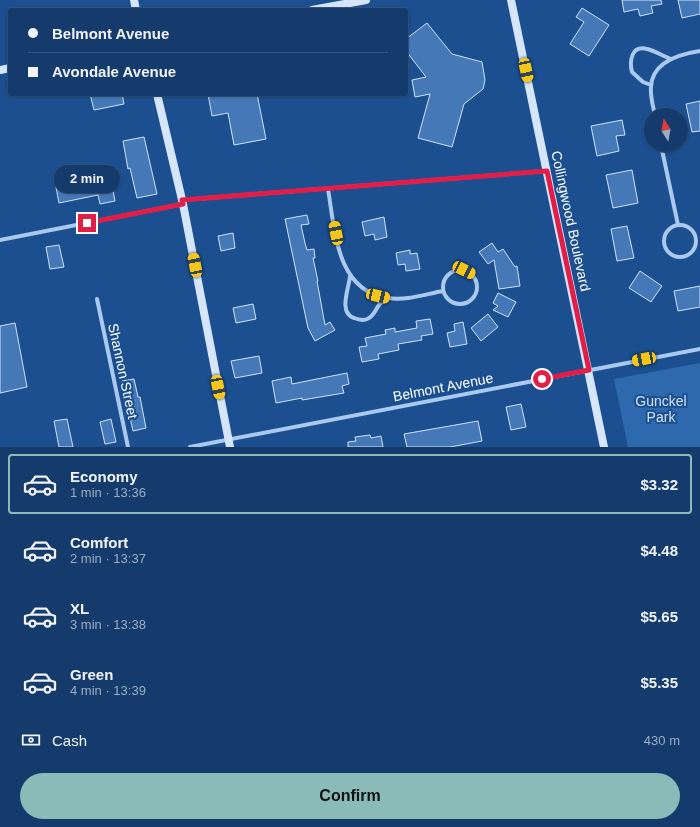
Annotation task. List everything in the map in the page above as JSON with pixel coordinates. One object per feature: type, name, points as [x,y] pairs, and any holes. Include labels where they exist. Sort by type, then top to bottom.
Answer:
[{"type":"main road","points":[[323,8],[366,0]]},
{"type":"main road","name":"Collingwood Boulevard","points":[[511,0],[604,447]]},
{"type":"main road","points":[[157,96],[183,202],[229,443]]},
{"type":"street","points":[[650,85],[643,82],[632,72],[630,59],[633,54],[638,50],[645,48],[670,59]]},
{"type":"street","points":[[653,108],[650,85],[655,73],[661,65],[670,59],[700,51]]},
{"type":"street","points":[[662,152],[678,225]]},
{"type":"street","points":[[0,240],[183,202],[547,171]]},
{"type":"street","points":[[328,189],[342,258],[350,276],[357,283],[366,290],[378,296],[389,298],[413,297],[443,291]]},
{"type":"street","points":[[678,225],[686,226],[695,235],[696,242],[694,248],[690,253],[684,256],[672,254],[665,244],[665,237],[669,230],[678,225]]},
{"type":"street","points":[[456,269],[464,270],[472,274],[477,281],[478,289],[475,296],[469,302],[461,304],[455,303],[446,297],[443,291],[442,286],[445,278],[449,273],[456,269]]},
{"type":"street","points":[[350,276],[348,292],[345,300],[346,310],[350,317],[360,320],[369,318],[379,304],[389,298]]},
{"type":"street","name":"Shannon Street","points":[[96,299],[128,447]]},
{"type":"street","name":"Belmont Avenue","points":[[190,447],[229,443],[700,349]]},
{"type":"green space","name":"Gunckel Park","points":[[700,363],[700,447],[628,447],[614,379]]},
{"type":"building","points":[[622,0],[661,0],[662,4],[651,6],[653,13],[640,16],[638,9],[624,12]]},
{"type":"building","points":[[678,0],[700,0],[700,14],[682,18]]},
{"type":"building","points":[[582,8],[609,25],[589,56],[570,44],[584,22],[576,17]]},
{"type":"building","points":[[427,23],[452,54],[482,62],[485,80],[483,89],[464,104],[452,147],[418,138],[430,94],[415,97],[412,80],[426,77],[408,54],[408,37]]},
{"type":"building","points":[[90,96],[122,96],[124,104],[94,110]]},
{"type":"building","points":[[208,96],[257,96],[266,139],[234,145],[228,113],[212,116]]},
{"type":"building","points":[[700,101],[700,131],[692,132],[686,104]]},
{"type":"building","points":[[622,120],[625,135],[616,136],[619,151],[597,156],[591,126]]},
{"type":"building","points":[[144,137],[157,194],[137,198],[130,168],[128,169],[123,141]]},
{"type":"building","points":[[632,170],[638,203],[613,208],[606,175]]},
{"type":"building","points":[[90,175],[92,184],[111,180],[115,201],[100,204],[98,195],[59,203],[55,182]]},
{"type":"building","points":[[307,215],[309,224],[301,225],[305,243],[307,250],[314,249],[315,258],[313,258],[325,325],[330,322],[335,330],[315,341],[308,328],[285,219]]},
{"type":"building","points":[[384,217],[387,237],[375,240],[374,234],[365,236],[362,222]]},
{"type":"building","points":[[627,226],[634,258],[617,261],[611,229]]},
{"type":"building","points":[[233,233],[235,248],[221,251],[218,236]]},
{"type":"building","points":[[492,243],[498,252],[503,249],[515,267],[517,266],[520,286],[499,289],[494,260],[488,264],[479,252]]},
{"type":"building","points":[[59,245],[64,267],[50,269],[46,247]]},
{"type":"building","points":[[410,250],[410,254],[417,253],[420,269],[406,271],[405,264],[398,265],[396,253]]},
{"type":"building","points":[[640,271],[662,286],[651,302],[629,288]]},
{"type":"building","points":[[700,286],[700,307],[678,311],[674,291]]},
{"type":"building","points":[[498,293],[516,302],[508,317],[493,310],[498,306],[493,303]]},
{"type":"building","points":[[253,304],[256,319],[236,323],[233,308]]},
{"type":"building","points":[[488,314],[498,327],[481,341],[471,328]]},
{"type":"building","points":[[430,319],[433,334],[421,336],[422,340],[398,344],[399,350],[378,354],[379,359],[362,362],[359,347],[367,346],[365,338],[386,334],[385,330],[395,328],[395,332],[417,328],[416,321]]},
{"type":"building","points":[[463,322],[467,344],[450,347],[447,333],[455,331],[454,324]]},
{"type":"building","points":[[15,323],[27,387],[0,393],[0,326]]},
{"type":"building","points":[[259,356],[262,373],[235,378],[231,361]]},
{"type":"building","points":[[347,373],[349,384],[342,386],[344,393],[276,403],[272,381],[291,377],[292,384]]},
{"type":"building","points":[[134,379],[138,397],[140,397],[146,428],[133,431],[122,381]]},
{"type":"building","points":[[521,404],[526,427],[511,430],[506,407]]},
{"type":"building","points":[[67,419],[73,447],[59,447],[54,421]]},
{"type":"building","points":[[111,419],[116,442],[105,444],[100,422]]},
{"type":"building","points":[[478,421],[482,441],[450,447],[407,447],[404,434]]},
{"type":"building","points":[[370,435],[371,438],[381,436],[383,447],[348,447],[348,442],[356,441],[355,437]]},
{"type":"route","points":[[87,223],[183,204],[182,200],[547,171],[589,370],[542,379]]}]
